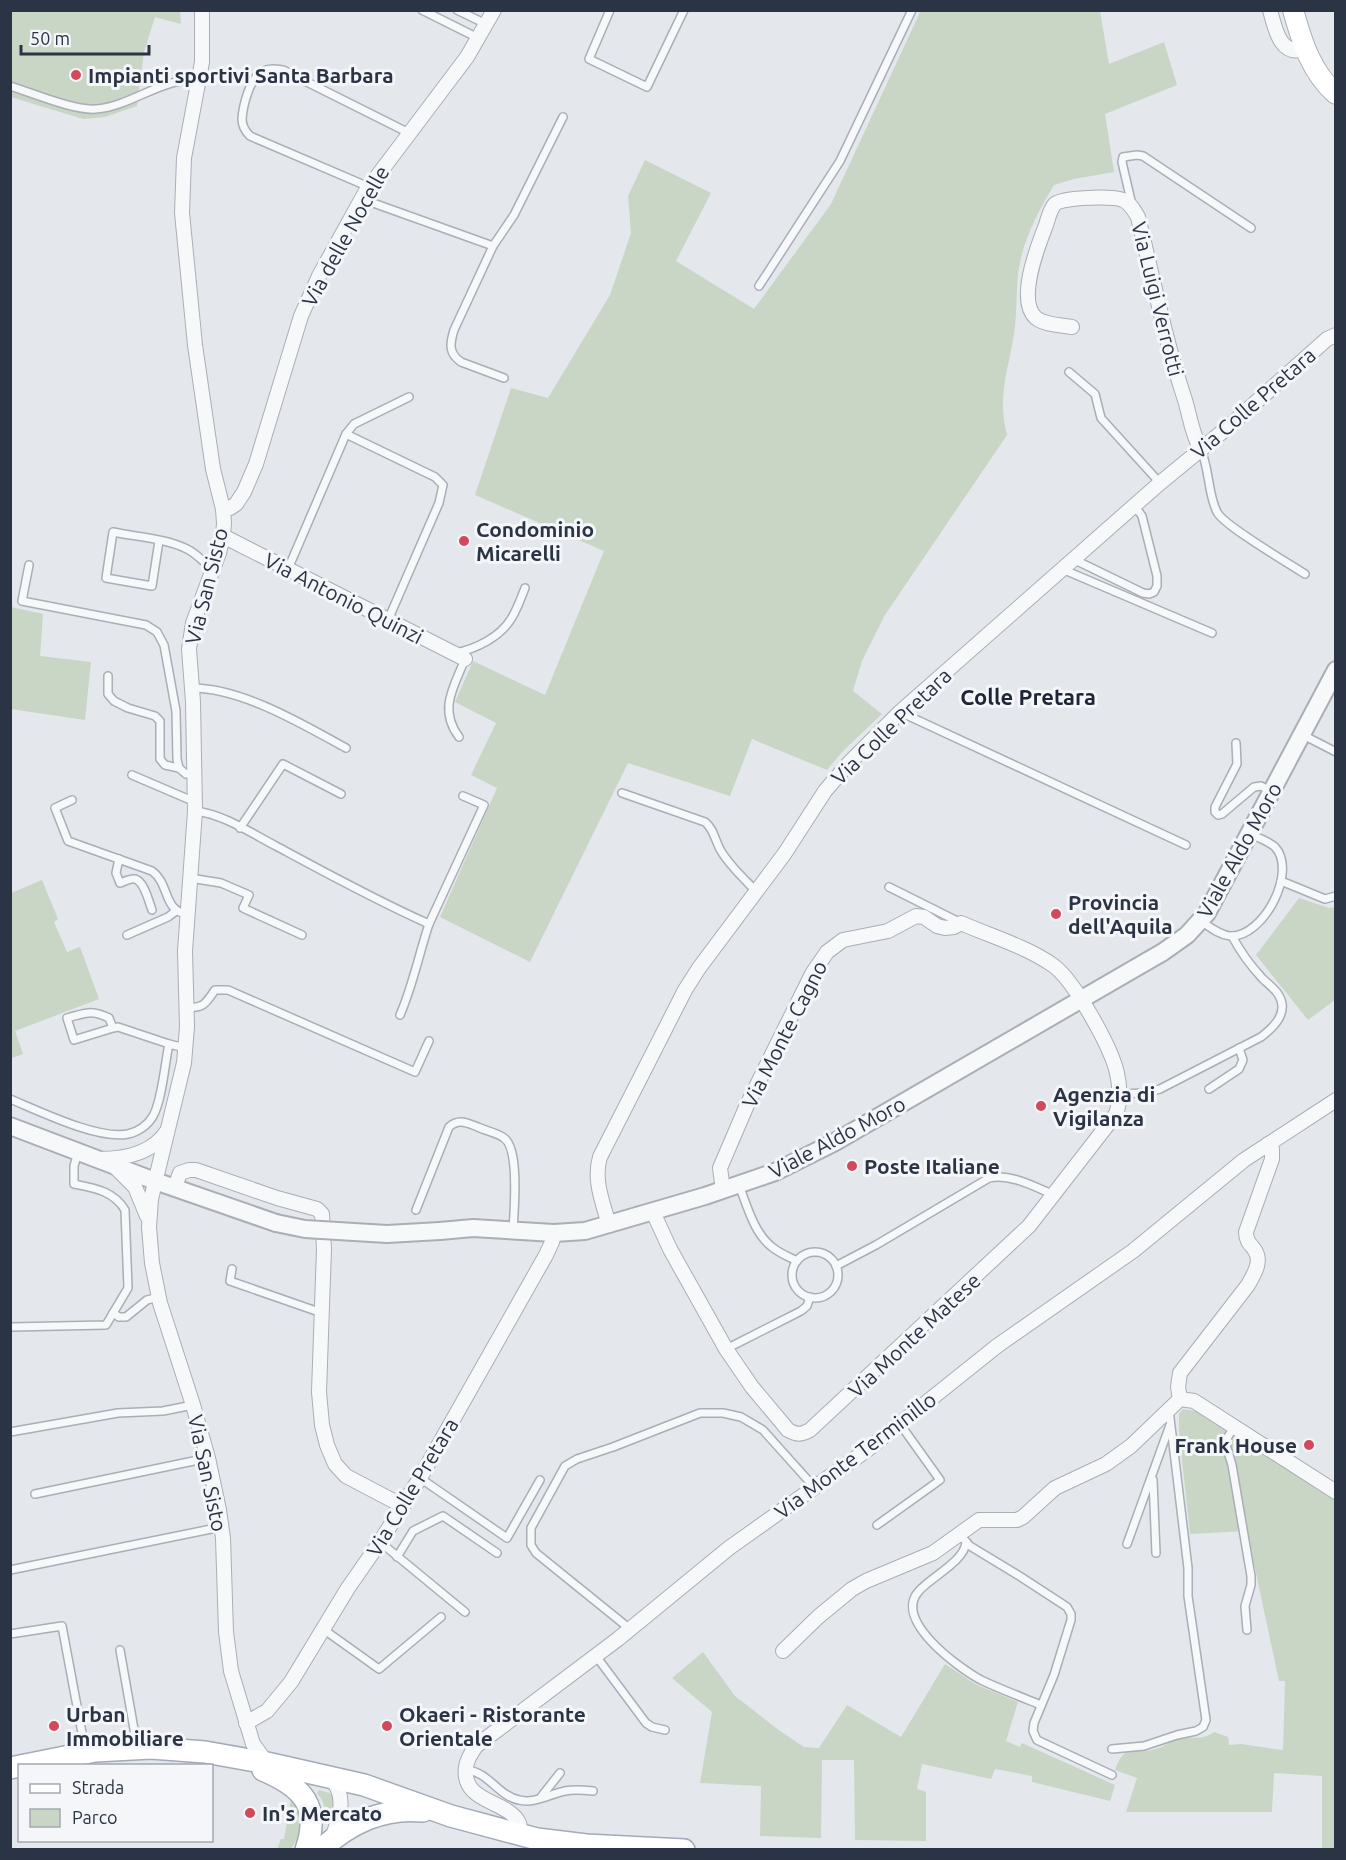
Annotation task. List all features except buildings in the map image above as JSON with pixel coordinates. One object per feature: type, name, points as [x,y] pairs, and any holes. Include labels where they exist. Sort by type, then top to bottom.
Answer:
[{"type":"main road","points":[[1293,10],[1304,49],[1315,70],[1335,94]]},
{"type":"main road","points":[[25,1764],[85,1752],[137,1748],[170,1749],[228,1756],[267,1762],[383,1790],[451,1816],[519,1835],[586,1845],[684,1850]]},
{"type":"main road","points":[[228,1756],[273,1774],[298,1792],[309,1806],[312,1816],[306,1850]]},
{"type":"main road","points":[[325,1845],[358,1822],[391,1811],[411,1809],[451,1816]]},
{"type":"street","name":"Via San Sisto","points":[[202,10],[199,80],[184,158],[182,213],[195,345],[213,469],[223,509],[223,536],[191,634],[189,649],[195,807],[190,878],[182,913],[187,1008],[186,1048],[155,1181],[149,1221],[152,1263],[159,1298],[208,1458],[221,1527],[228,1653],[233,1682],[256,1750],[267,1762]]},
{"type":"street","name":"Via delle Nocelle","points":[[223,509],[236,504],[256,464],[301,316],[319,276],[365,193],[467,57],[494,10]]},
{"type":"street","points":[[1270,10],[1277,33],[1284,45],[1297,52],[1304,49]]},
{"type":"street","name":"Via Luigi Verrotti","points":[[1072,327],[1042,322],[1034,317],[1030,308],[1028,291],[1033,257],[1053,207],[1062,200],[1114,198],[1124,201],[1133,208],[1138,217],[1171,358],[1187,407],[1191,428],[1200,448]]},
{"type":"street","name":"Via Colle Pretara","points":[[609,1225],[596,1172],[600,1156],[685,990],[785,853],[825,791],[849,763],[900,712],[1134,505],[1200,448],[1227,428],[1327,339],[1335,335]]},
{"type":"street","name":"Via Antonio Quinzi","points":[[223,536],[459,656]]},
{"type":"street","name":"Viale Aldo Moro","points":[[10,1126],[155,1181],[276,1223],[305,1229],[387,1234],[473,1228],[554,1233],[585,1231],[731,1188],[812,1155],[1176,944],[1201,921],[1212,904],[1335,670]]},
{"type":"street","name":"Via Monte Cagno","points":[[731,1188],[720,1168],[747,1105],[812,974],[832,947],[843,940],[888,930],[916,915],[945,928],[962,923],[1051,964],[1067,979],[1081,1001]]},
{"type":"street","points":[[1081,1001],[1112,1057],[1120,1094]]},
{"type":"street","name":"Via Monte Matese","points":[[653,1212],[670,1249],[726,1349],[752,1387],[788,1430],[803,1435],[1029,1226],[1116,1114],[1120,1094]]},
{"type":"street","name":"Via Monte Terminillo","points":[[466,1770],[469,1757],[476,1746],[631,1629],[729,1548],[815,1488],[900,1424],[997,1346],[1133,1251],[1245,1160],[1335,1100]]},
{"type":"street","points":[[96,1159],[135,1154],[159,1141],[168,1129]]},
{"type":"street","points":[[783,1651],[852,1589],[963,1538],[979,1520],[987,1518],[1013,1520],[1023,1517],[1055,1488],[1106,1464],[1170,1416],[1180,1399],[1178,1387],[1180,1373],[1257,1270],[1258,1258],[1247,1242],[1246,1232],[1272,1159],[1272,1149],[1268,1144]]},
{"type":"street","name":"Via San Sisto","points":[[112,1165],[122,1172],[135,1187],[149,1221]]},
{"type":"street","points":[[175,1187],[180,1173],[196,1170],[321,1212],[324,1226],[319,1399],[322,1425],[329,1452],[335,1464],[346,1476],[403,1506]]},
{"type":"street","name":"Via Colle Pretara","points":[[247,1726],[279,1698],[291,1682],[348,1588],[403,1506],[546,1255],[554,1233]]},
{"type":"street","points":[[1180,1399],[1194,1401],[1335,1492]]},
{"type":"street","points":[[228,1756],[243,1754],[246,1748],[247,1726]]},
{"type":"street","points":[[466,1770],[466,1780],[471,1789],[517,1820],[520,1825],[519,1835]]},
{"type":"street","points":[[325,1845],[339,1821],[340,1801],[338,1787],[327,1776]]},
{"type":"lane","points":[[422,10],[478,38]]},
{"type":"lane","points":[[610,10],[589,59],[647,87],[684,10]]},
{"type":"lane","points":[[759,286],[840,161],[912,10]]},
{"type":"lane","points":[[458,11],[486,24]]},
{"type":"lane","points":[[409,133],[282,70],[273,68],[262,71],[255,77],[250,86],[242,119],[245,131],[250,136],[365,193],[493,246]]},
{"type":"lane","points":[[10,86],[92,109],[120,103],[177,81],[199,80]]},
{"type":"lane","points":[[504,378],[461,362],[455,358],[450,343],[493,246],[514,215],[563,117]]},
{"type":"lane","points":[[1133,208],[1122,162],[1124,157],[1137,154],[1251,228]]},
{"type":"lane","points":[[1069,372],[1095,394],[1101,418],[1160,483]]},
{"type":"lane","points":[[288,569],[346,434],[354,424],[409,397]]},
{"type":"lane","points":[[346,434],[435,477],[443,485],[440,503],[388,620]]},
{"type":"lane","points":[[1200,448],[1214,504],[1222,520],[1305,574]]},
{"type":"lane","points":[[1074,559],[1143,593],[1155,592],[1157,576],[1142,516],[1134,505]]},
{"type":"lane","points":[[159,541],[152,586],[106,578],[112,532],[159,541],[189,549],[213,569]]},
{"type":"lane","points":[[29,565],[21,602],[146,625],[158,632],[164,645],[176,711],[177,759],[180,768],[186,774],[195,774]]},
{"type":"lane","points":[[1062,569],[1212,633]]},
{"type":"lane","points":[[459,737],[450,726],[448,713],[459,656],[493,637],[511,620],[525,588]]},
{"type":"lane","points":[[108,676],[108,694],[114,701],[155,716],[160,721],[160,759],[165,765],[180,768]]},
{"type":"lane","points":[[192,688],[217,690],[273,710],[346,748]]},
{"type":"lane","points":[[900,712],[1186,845]]},
{"type":"lane","points":[[1302,734],[1335,752]]},
{"type":"lane","points":[[1236,743],[1237,764],[1215,812],[1218,815],[1222,814],[1254,786],[1261,786],[1272,792]]},
{"type":"lane","points":[[240,828],[283,764],[341,794]]},
{"type":"lane","points":[[132,776],[429,924]]},
{"type":"lane","points":[[622,793],[710,825],[719,848],[732,867],[756,891]]},
{"type":"lane","points":[[400,1015],[410,993],[418,957],[429,924],[484,806],[463,796]]},
{"type":"lane","points":[[72,800],[55,808],[68,841],[152,871],[159,876],[182,913],[127,935]]},
{"type":"lane","points":[[1201,921],[1221,934],[1232,936],[1250,932],[1261,922],[1275,899],[1283,874],[1282,861],[1276,848],[1250,834]]},
{"type":"lane","points":[[119,859],[116,873],[120,883],[137,880],[142,885],[152,910]]},
{"type":"lane","points":[[190,878],[221,883],[249,895],[243,908],[302,935]]},
{"type":"lane","points":[[1281,881],[1325,899],[1335,896]]},
{"type":"lane","points":[[889,887],[962,923]]},
{"type":"lane","points":[[1120,1094],[1156,1091],[1262,1037],[1276,1025],[1281,1013],[1281,999],[1243,955],[1232,936]]},
{"type":"lane","points":[[187,1008],[206,1004],[215,990],[228,990],[415,1072],[429,1041]]},
{"type":"lane","points":[[113,1028],[109,1018],[91,1011],[67,1018],[74,1040],[118,1027],[186,1048]]},
{"type":"lane","points":[[10,1099],[96,1131],[112,1135],[130,1134],[143,1128],[154,1115],[169,1044]]},
{"type":"lane","points":[[1209,1089],[1239,1069],[1244,1059],[1239,1048]]},
{"type":"lane","points":[[416,1210],[449,1127],[454,1122],[465,1122],[505,1138],[510,1145],[515,1169],[513,1230]]},
{"type":"lane","points":[[11,1327],[106,1325],[128,1288],[125,1210],[120,1201],[112,1195],[96,1188],[74,1184],[74,1166],[78,1152]]},
{"type":"lane","points":[[836,1266],[989,1178],[1010,1178],[1054,1195]]},
{"type":"lane","points":[[731,1188],[748,1210],[765,1240],[772,1247],[797,1261]]},
{"type":"lane","points":[[808,1253],[821,1253],[828,1256],[836,1266],[838,1280],[831,1292],[824,1296],[810,1298],[799,1291],[793,1280],[792,1273],[797,1261],[808,1253]]},
{"type":"lane","points":[[232,1269],[231,1281],[322,1313]]},
{"type":"lane","points":[[113,1313],[119,1317],[126,1317],[147,1300],[159,1298]]},
{"type":"lane","points":[[726,1349],[801,1311],[807,1306],[810,1298]]},
{"type":"lane","points":[[10,1432],[118,1413],[163,1411],[193,1405]]},
{"type":"lane","points":[[631,1629],[536,1553],[531,1545],[531,1528],[565,1466],[577,1459],[700,1413],[723,1413],[741,1417],[763,1430],[815,1488]]},
{"type":"lane","points":[[1127,1544],[1153,1474],[1170,1416]]},
{"type":"lane","points":[[1112,1749],[1144,1746],[1196,1731],[1203,1727],[1206,1719],[1188,1596],[1188,1568],[1170,1416]]},
{"type":"lane","points":[[877,1525],[940,1480],[900,1424]]},
{"type":"lane","points":[[1234,1427],[1226,1440],[1226,1445],[1232,1465],[1251,1576],[1245,1606],[1247,1630]]},
{"type":"lane","points":[[35,1494],[208,1458]]},
{"type":"lane","points":[[1153,1474],[1156,1553]]},
{"type":"lane","points":[[420,1478],[507,1538],[540,1480]]},
{"type":"lane","points":[[398,1557],[413,1531],[443,1516],[497,1553]]},
{"type":"lane","points":[[10,1570],[221,1527]]},
{"type":"lane","points":[[963,1538],[1061,1603],[1071,1614],[1054,1675],[1033,1731],[1037,1740],[1112,1775]]},
{"type":"lane","points":[[963,1538],[964,1552],[916,1593],[914,1608],[920,1628],[929,1640],[965,1670],[982,1680],[1041,1705]]},
{"type":"lane","points":[[380,1542],[465,1612]]},
{"type":"lane","points":[[323,1629],[379,1670],[441,1617]]},
{"type":"lane","points":[[10,1634],[62,1626],[85,1752]]},
{"type":"lane","points":[[120,1650],[137,1748]]},
{"type":"lane","points":[[596,1656],[646,1723],[665,1730]]},
{"type":"lane","points":[[466,1770],[479,1773],[514,1799],[531,1801],[574,1790],[593,1791]]},
{"type":"lane","points":[[539,1798],[560,1773]]},
{"type":"green space","points":[[921,10],[1100,11],[1109,64],[1164,42],[1177,85],[1105,114],[1114,172],[1054,185],[1032,227],[1020,262],[1015,327],[1004,384],[1003,408],[1007,435],[885,615],[862,661],[853,691],[882,714],[843,751],[827,770],[752,739],[730,796],[628,763],[530,962],[440,917],[497,788],[471,775],[496,723],[455,702],[473,661],[545,695],[604,551],[475,495],[511,388],[548,398],[610,295],[631,233],[628,196],[645,160],[711,193],[676,261],[754,309],[831,204]]},
{"type":"green space","name":"Impianti sportivi Santa Barbara","points":[[10,11],[180,11],[181,24],[155,17],[144,52],[137,106],[105,117],[83,119],[11,97]]},
{"type":"green space","points":[[11,607],[43,614],[40,656],[91,662],[85,720],[11,709]]},
{"type":"green space","points":[[42,880],[58,919],[54,922],[67,952],[80,947],[99,999],[15,1031],[23,1054],[12,1058],[11,893]]},
{"type":"green space","points":[[1299,898],[1329,908],[1335,907],[1335,1000],[1308,1020],[1256,955]]},
{"type":"green space","points":[[1183,1409],[1196,1411],[1335,1498],[1335,1849],[1322,1849],[1322,1776],[1274,1773],[1272,1812],[1126,1812],[1137,1778],[1115,1770],[1127,1752],[1148,1751],[1177,1739],[1200,1737],[1214,1732],[1228,1737],[1229,1745],[1241,1744],[1283,1750],[1285,1681],[1279,1681],[1247,1531],[1190,1534],[1179,1432],[1179,1414]]},
{"type":"green space","points":[[703,1652],[735,1696],[804,1747],[819,1748],[847,1705],[901,1737],[945,1664],[977,1685],[1018,1702],[1006,1741],[1020,1747],[1022,1743],[1115,1785],[1110,1801],[1032,1782],[1032,1776],[995,1769],[991,1779],[922,1764],[917,1789],[926,1792],[926,1841],[855,1840],[854,1760],[822,1760],[821,1838],[760,1836],[761,1786],[700,1783],[712,1712],[672,1678]]},
{"type":"green space","points":[[319,1790],[333,1796],[333,1810],[330,1817],[327,1816],[317,1793]]},
{"type":"green space","points":[[291,1799],[299,1811],[300,1830],[291,1849],[277,1850],[281,1839],[284,1839]]},
{"type":"place","name":"Impianti sportivi Santa Barbara","points":[[76,75]]},
{"type":"place","name":"Condominio Micarelli","points":[[464,541]]},
{"type":"place","name":"Provincia dell'Aquila","points":[[1056,914]]},
{"type":"place","name":"Agenzia di Vigilanza","points":[[1041,1106]]},
{"type":"place","name":"Poste Italiane","points":[[852,1166]]},
{"type":"place","name":"Frank House","points":[[1309,1445]]},
{"type":"place","name":"Urban Immobiliare","points":[[54,1726]]},
{"type":"place","name":"Okaeri - Ristorante Orientale","points":[[387,1726]]},
{"type":"place","name":"In's Mercato","points":[[250,1813]]},
{"type":"district","name":"Colle Pretara","points":[[1028,696]]}]
